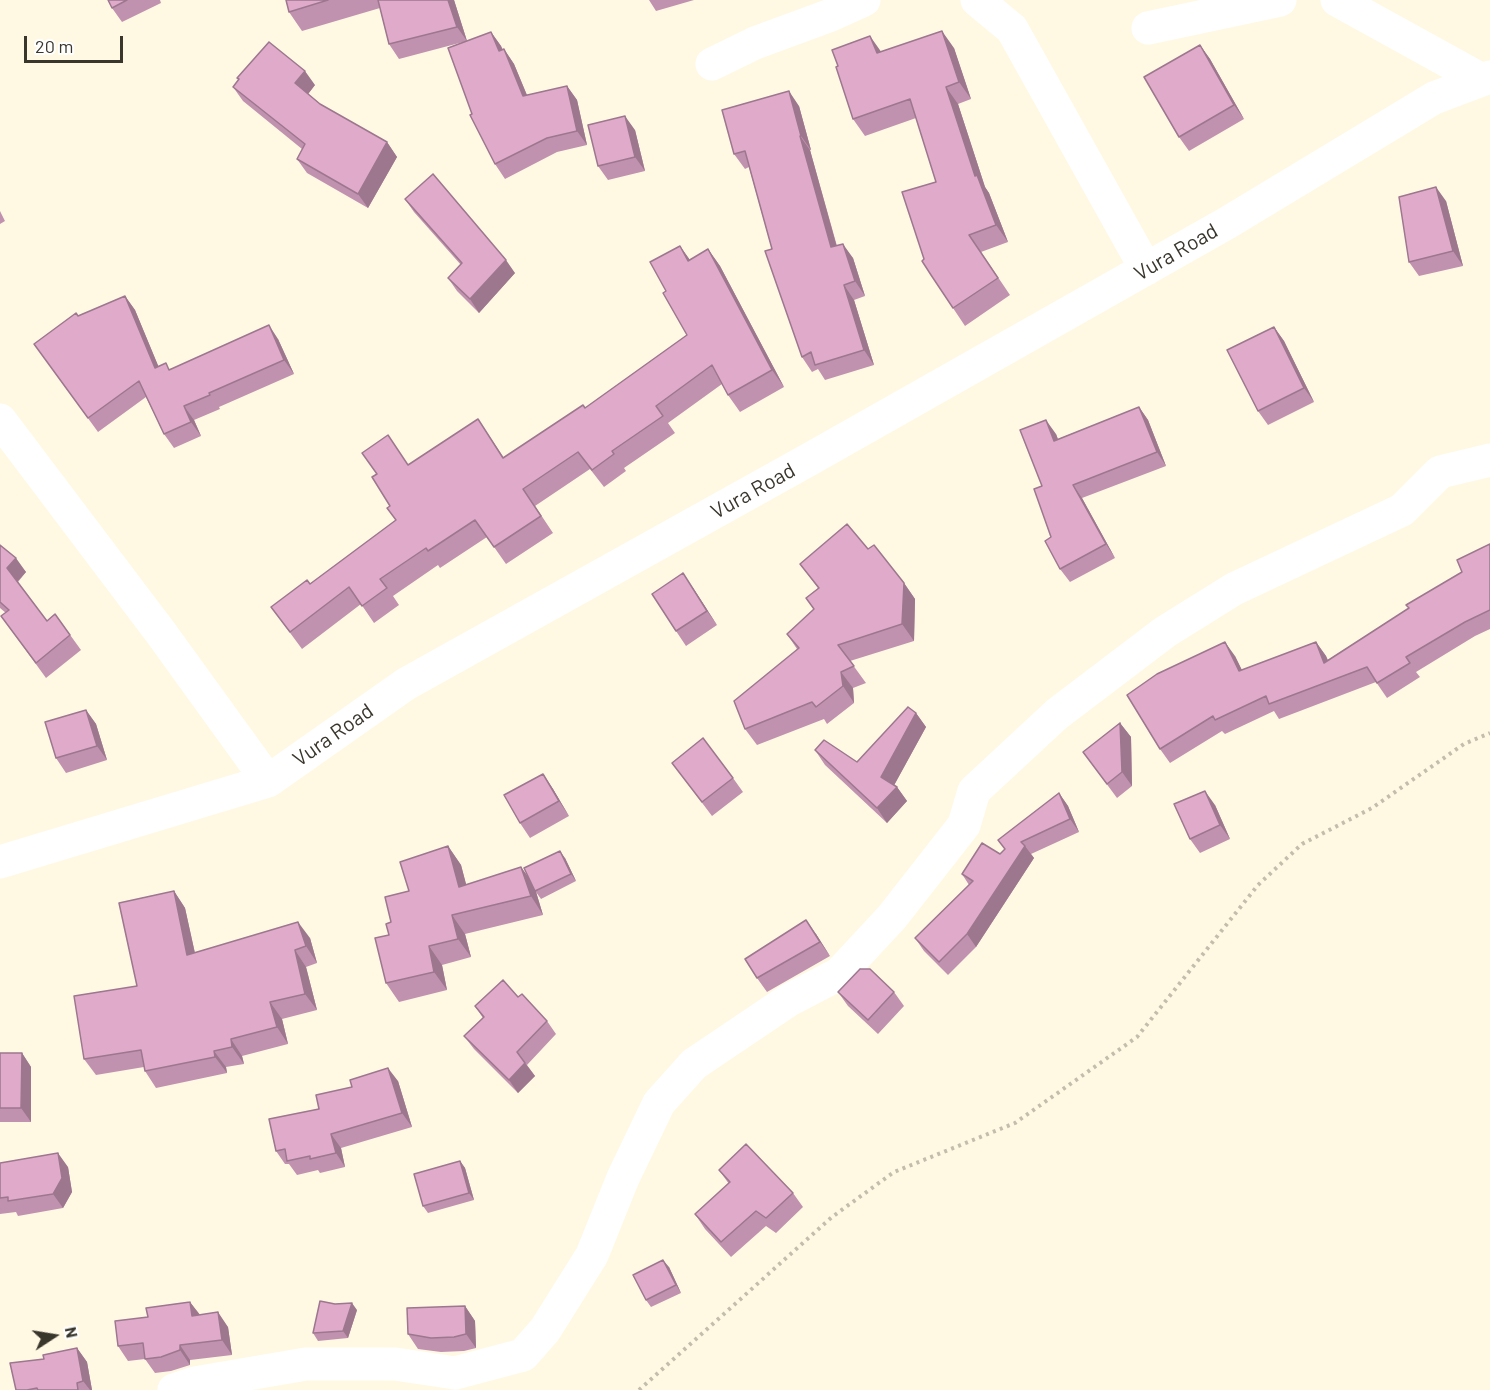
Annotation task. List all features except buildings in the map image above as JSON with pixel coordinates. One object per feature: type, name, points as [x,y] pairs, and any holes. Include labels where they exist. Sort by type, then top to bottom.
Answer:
[{"type":"street","points":[[712,64],[755,43],[831,15],[864,0]]},
{"type":"street","points":[[977,0],[1012,29],[1146,269]]},
{"type":"street","points":[[1148,28],[1280,0]]},
{"type":"street","points":[[1337,0],[1486,79]]},
{"type":"street","name":"Vura Road","points":[[0,862],[268,781],[406,684],[1237,218],[1434,98],[1486,79]]},
{"type":"street","points":[[0,420],[161,633],[268,781]]},
{"type":"street","points":[[174,1390],[195,1383],[306,1364],[395,1364],[455,1373],[523,1355],[545,1330],[592,1256],[623,1178],[659,1103],[694,1064],[789,1000],[839,974],[892,917],[964,825],[974,791],[1057,714],[1166,632],[1234,590],[1402,510],[1440,472],[1490,460]]},
{"type":"path","points":[[639,1390],[832,1216],[894,1172],[1015,1123],[1137,1037],[1258,885],[1302,844],[1372,808],[1464,744],[1490,733]]}]
